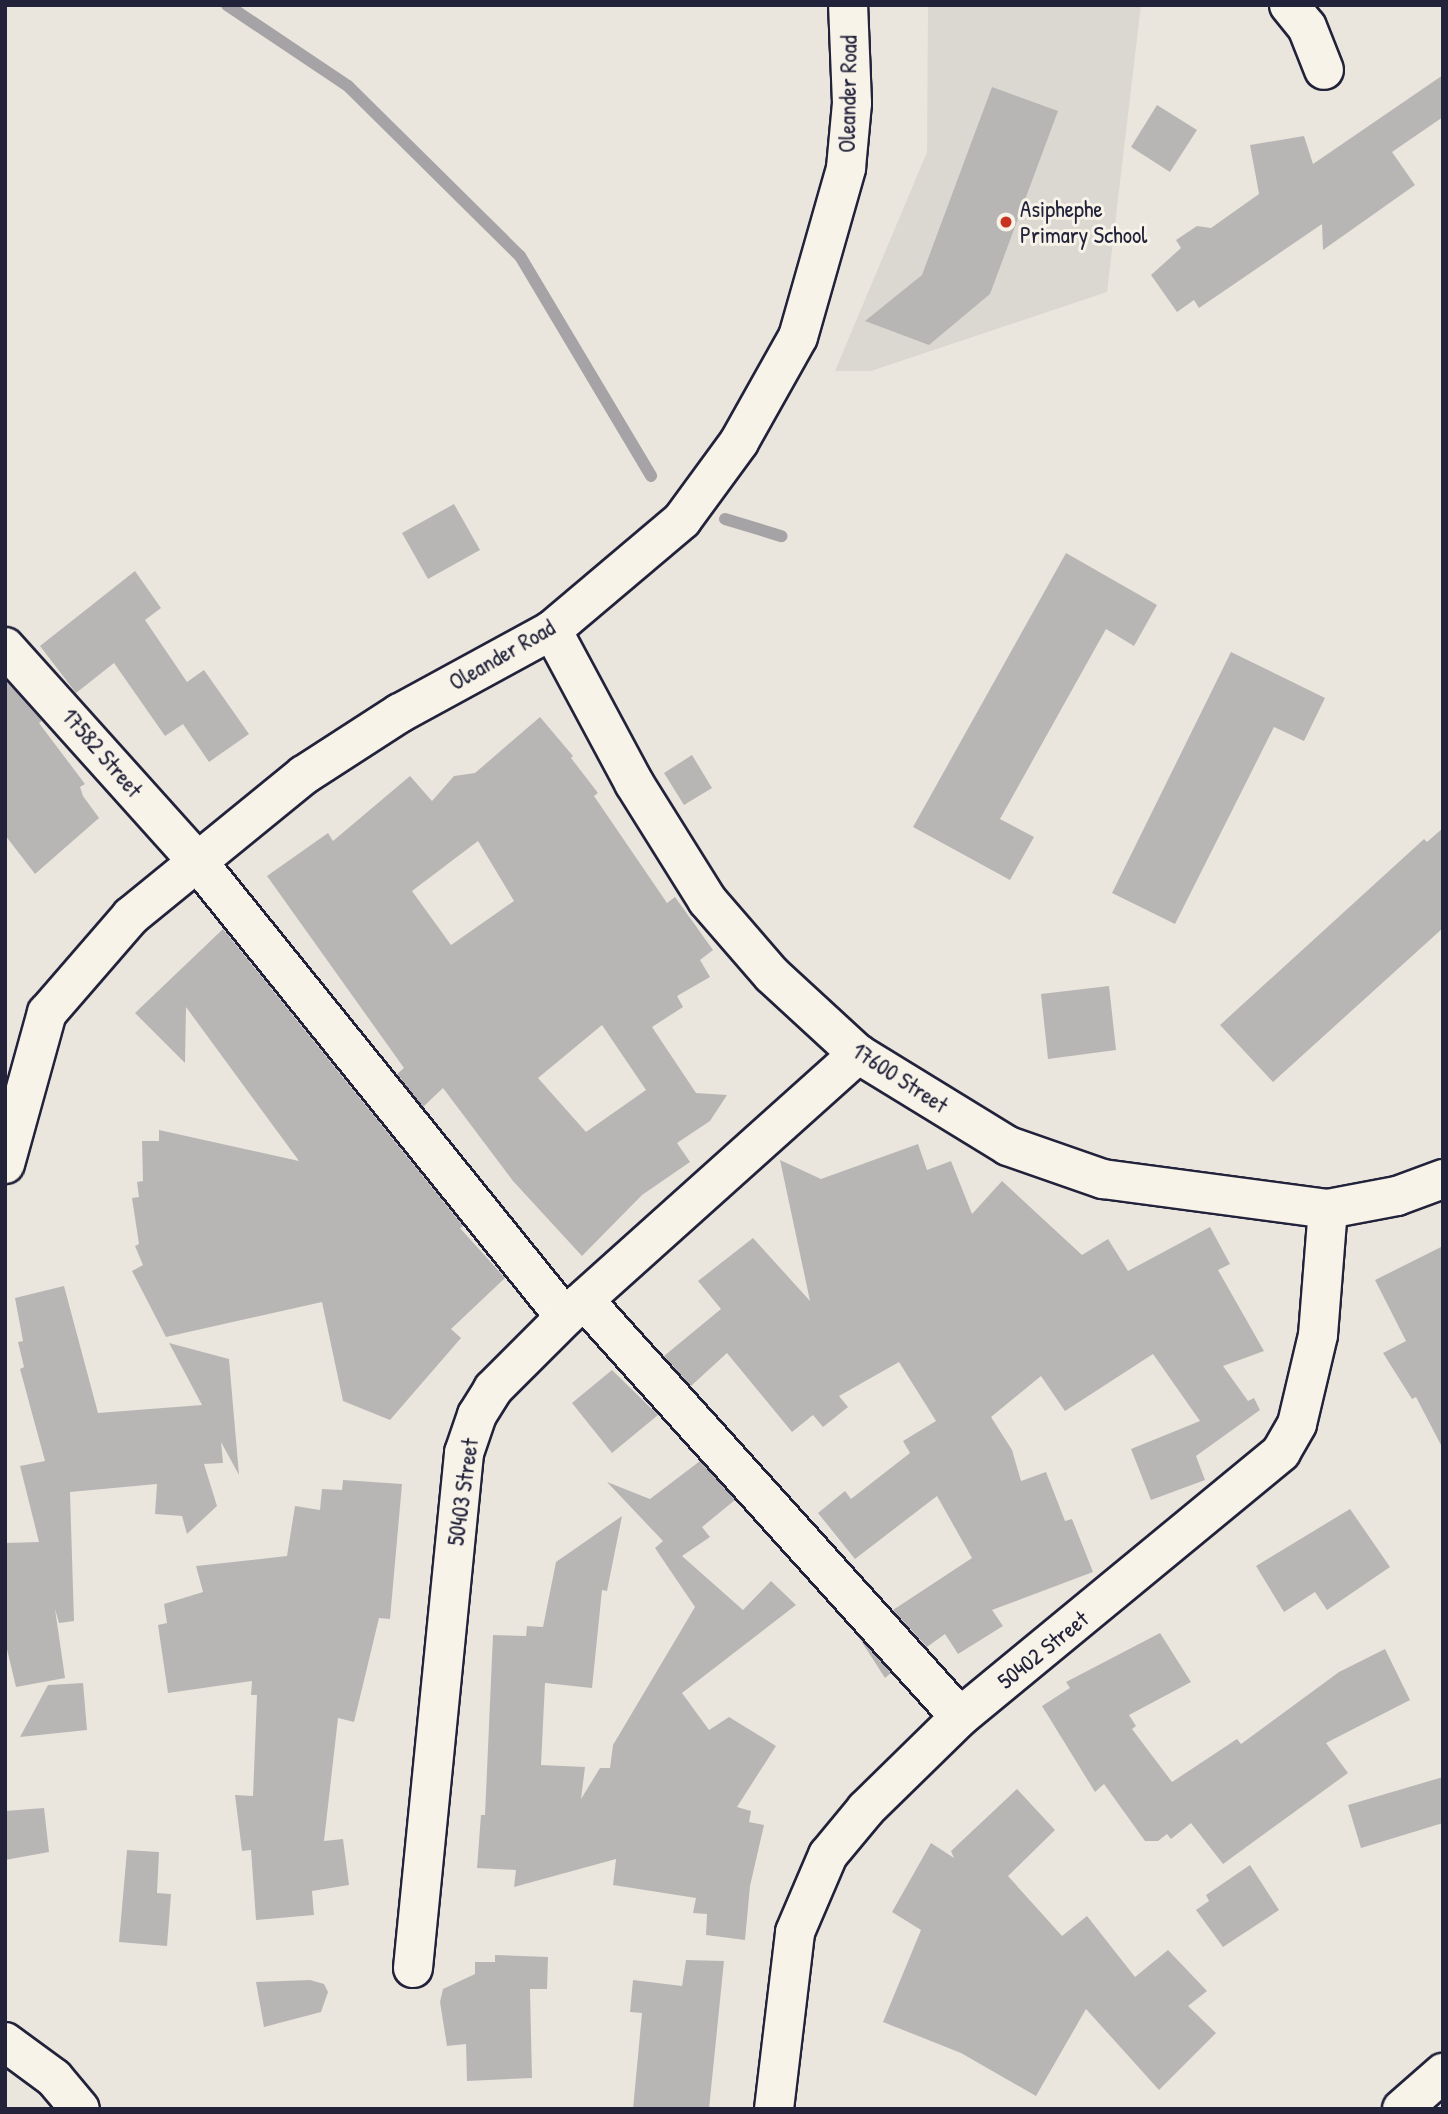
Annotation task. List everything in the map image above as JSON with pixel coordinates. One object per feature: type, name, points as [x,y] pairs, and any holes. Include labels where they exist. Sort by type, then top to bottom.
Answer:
[{"type":"street","name":"Oleander Road","points":[[5,1164],[47,1013],[131,916],[196,860],[304,775],[400,713],[552,630],[682,520],[739,442],[798,337],[846,168],[852,103],[848,5]]},
{"type":"street","points":[[1289,5],[1307,27],[1324,70]]},
{"type":"street","name":"17600 Street","points":[[552,630],[634,783],[707,900],[772,975],[858,1054],[1008,1146],[1103,1179],[1328,1209],[1398,1196],[1443,1179]]},
{"type":"street","name":"17582 Street","points":[[5,647],[196,860],[574,1308],[960,1717]]},
{"type":"street","name":"50403 Street","points":[[413,1968],[464,1454],[477,1415],[493,1389],[574,1308],[858,1054]]},
{"type":"street","name":"50402 Street","points":[[774,2109],[795,1932],[828,1855],[866,1809],[960,1717],[1281,1452],[1297,1424],[1318,1335],[1328,1209]]},
{"type":"street","points":[[5,2042],[54,2078],[80,2109]]},
{"type":"street","points":[[1402,2109],[1443,2073]]},
{"type":"shaded area","name":"Asiphephe Primary School","points":[[928,5],[1141,5],[1107,292],[871,371],[835,371],[927,152]]},
{"type":"building","points":[[1443,75],[1443,117],[1392,152],[1415,185],[1323,250],[1322,224],[1199,308],[1194,300],[1177,312],[1151,275],[1181,248],[1176,240],[1197,226],[1211,228],[1259,194],[1250,145],[1304,136],[1313,164]]},
{"type":"building","points":[[992,87],[1058,111],[990,294],[929,345],[865,321],[922,275]]},
{"type":"building","points":[[1157,105],[1197,130],[1170,172],[1131,147]]},
{"type":"building","points":[[454,504],[480,550],[428,579],[402,533]]},
{"type":"building","points":[[1066,553],[1157,605],[1134,646],[1106,629],[1000,819],[1034,837],[1010,880],[913,827]]},
{"type":"building","points":[[135,571],[161,608],[145,620],[187,682],[204,670],[249,734],[209,762],[183,724],[165,736],[114,663],[76,693],[40,646]]},
{"type":"building","points":[[1231,652],[1325,698],[1304,741],[1274,727],[1175,924],[1112,893]]},
{"type":"building","points":[[5,680],[42,721],[39,723],[85,784],[80,787],[83,796],[99,818],[35,874],[5,835]]},
{"type":"building","points":[[540,717],[573,756],[571,758],[598,793],[594,796],[667,903],[675,897],[713,950],[700,960],[710,977],[677,996],[683,1007],[652,1027],[696,1093],[727,1095],[710,1121],[677,1143],[690,1162],[642,1195],[582,1256],[513,1181],[443,1088],[423,1107],[397,1074],[404,1068],[267,876],[328,833],[333,841],[410,776],[432,801],[454,776],[475,773]],"holes":[[[478,841],[514,901],[451,945],[412,891]],[[602,1025],[646,1090],[586,1132],[538,1078]]]},
{"type":"building","points":[[692,755],[712,788],[684,805],[664,773]]},
{"type":"building","points":[[1443,828],[1443,928],[1273,1082],[1220,1025],[1424,839],[1427,842]]},
{"type":"building","points":[[223,929],[463,1226],[460,1228],[505,1278],[451,1329],[461,1338],[390,1420],[343,1401],[322,1302],[166,1337],[132,1271],[143,1265],[135,1246],[139,1244],[132,1198],[139,1197],[137,1182],[143,1181],[142,1141],[159,1141],[159,1130],[299,1161],[186,1007],[185,1063],[135,1013]]},
{"type":"building","points":[[1109,986],[1116,1050],[1048,1059],[1041,994]]},
{"type":"building","points":[[918,1144],[927,1170],[951,1161],[972,1214],[1002,1181],[1082,1255],[1108,1239],[1128,1271],[1210,1227],[1230,1264],[1218,1270],[1264,1351],[1223,1366],[1248,1401],[1254,1398],[1260,1410],[1196,1456],[1205,1480],[1151,1500],[1131,1449],[1200,1421],[1153,1354],[1065,1411],[1041,1376],[991,1417],[1012,1450],[1021,1481],[1046,1472],[1065,1521],[1072,1519],[1093,1572],[992,1610],[1003,1626],[958,1654],[945,1634],[927,1647],[893,1610],[972,1558],[937,1496],[855,1559],[818,1513],[845,1491],[851,1499],[910,1453],[903,1441],[936,1421],[899,1362],[839,1396],[848,1407],[823,1427],[813,1415],[792,1432],[727,1353],[691,1386],[664,1356],[721,1309],[698,1281],[753,1238],[810,1301],[780,1160],[821,1179]]},
{"type":"building","points":[[1443,1246],[1443,1449],[1416,1397],[1412,1399],[1383,1353],[1406,1341],[1375,1280]]},
{"type":"building","points":[[64,1286],[98,1413],[202,1405],[169,1343],[229,1359],[239,1475],[221,1442],[223,1463],[204,1464],[217,1506],[187,1534],[182,1516],[155,1514],[157,1484],[70,1492],[74,1621],[59,1623],[55,1609],[65,1678],[16,1687],[5,1641],[5,1543],[39,1542],[20,1466],[45,1461],[20,1369],[24,1367],[18,1342],[23,1341],[15,1298]]},
{"type":"building","points":[[612,1370],[658,1415],[612,1453],[572,1403]]},
{"type":"building","points":[[700,1461],[735,1500],[702,1527],[710,1537],[682,1556],[743,1610],[771,1581],[796,1605],[682,1693],[709,1730],[729,1717],[776,1746],[737,1807],[751,1811],[749,1822],[764,1825],[750,1886],[745,1940],[706,1935],[707,1914],[693,1913],[696,1898],[613,1885],[616,1859],[514,1887],[516,1870],[477,1868],[481,1815],[485,1815],[493,1635],[526,1636],[527,1626],[543,1627],[556,1562],[622,1516],[607,1591],[602,1590],[592,1688],[545,1683],[541,1765],[585,1767],[581,1799],[600,1768],[610,1768],[613,1745],[695,1607],[655,1548],[663,1541],[607,1482],[650,1499]]},
{"type":"building","points":[[343,1480],[402,1484],[390,1619],[379,1618],[354,1722],[338,1718],[324,1841],[343,1839],[349,1885],[312,1891],[314,1915],[256,1920],[251,1850],[242,1851],[235,1795],[253,1796],[257,1695],[251,1695],[252,1681],[168,1693],[158,1625],[167,1623],[164,1604],[203,1592],[196,1566],[287,1556],[295,1506],[320,1510],[322,1489],[342,1490]]},
{"type":"building","points":[[1350,1509],[1390,1567],[1327,1610],[1315,1592],[1284,1612],[1256,1566]]},
{"type":"building","points":[[1160,1633],[1191,1682],[1129,1715],[1136,1726],[1132,1729],[1172,1782],[1237,1739],[1241,1744],[1339,1672],[1385,1649],[1410,1700],[1326,1743],[1348,1773],[1223,1864],[1191,1823],[1171,1839],[1167,1834],[1158,1841],[1145,1841],[1104,1784],[1095,1792],[1042,1706],[1070,1688],[1066,1682]]},
{"type":"building","points":[[858,1636],[891,1673],[885,1678]]},
{"type":"building","points":[[83,1683],[87,1730],[20,1737],[48,1685]]},
{"type":"building","points":[[1443,1777],[1443,1823],[1361,1848],[1348,1805]]},
{"type":"building","points":[[1017,1789],[1055,1830],[1008,1876],[1062,1936],[1087,1916],[1135,1977],[1168,1950],[1207,1991],[1188,2006],[1216,2033],[1159,2090],[1086,2009],[1036,2096],[961,2053],[883,2022],[921,1930],[892,1912],[931,1843],[954,1858],[951,1851]]},
{"type":"building","points":[[44,1808],[49,1852],[5,1860],[5,1811]]},
{"type":"building","points":[[127,1850],[159,1852],[157,1893],[171,1894],[167,1946],[119,1942]]},
{"type":"building","points":[[1250,1865],[1279,1910],[1223,1947],[1196,1910],[1209,1901],[1206,1895]]},
{"type":"building","points":[[495,1955],[548,1957],[547,1989],[530,1989],[532,2078],[467,2081],[466,2044],[447,2046],[440,2002],[443,1989],[475,1974],[475,1962],[495,1962]]},
{"type":"building","points":[[686,1960],[724,1961],[709,2109],[633,2109],[642,2013],[630,2012],[633,1980],[682,1986]]},
{"type":"building","points":[[310,1980],[324,1984],[328,1992],[321,2012],[264,2027],[256,1982]]},
{"type":"waterway","points":[[227,5],[348,86],[520,256],[651,476]]},
{"type":"waterway","points":[[725,519],[781,536]]},
{"type":"place","name":"Asiphephe Primary School","points":[[1006,222]]}]
